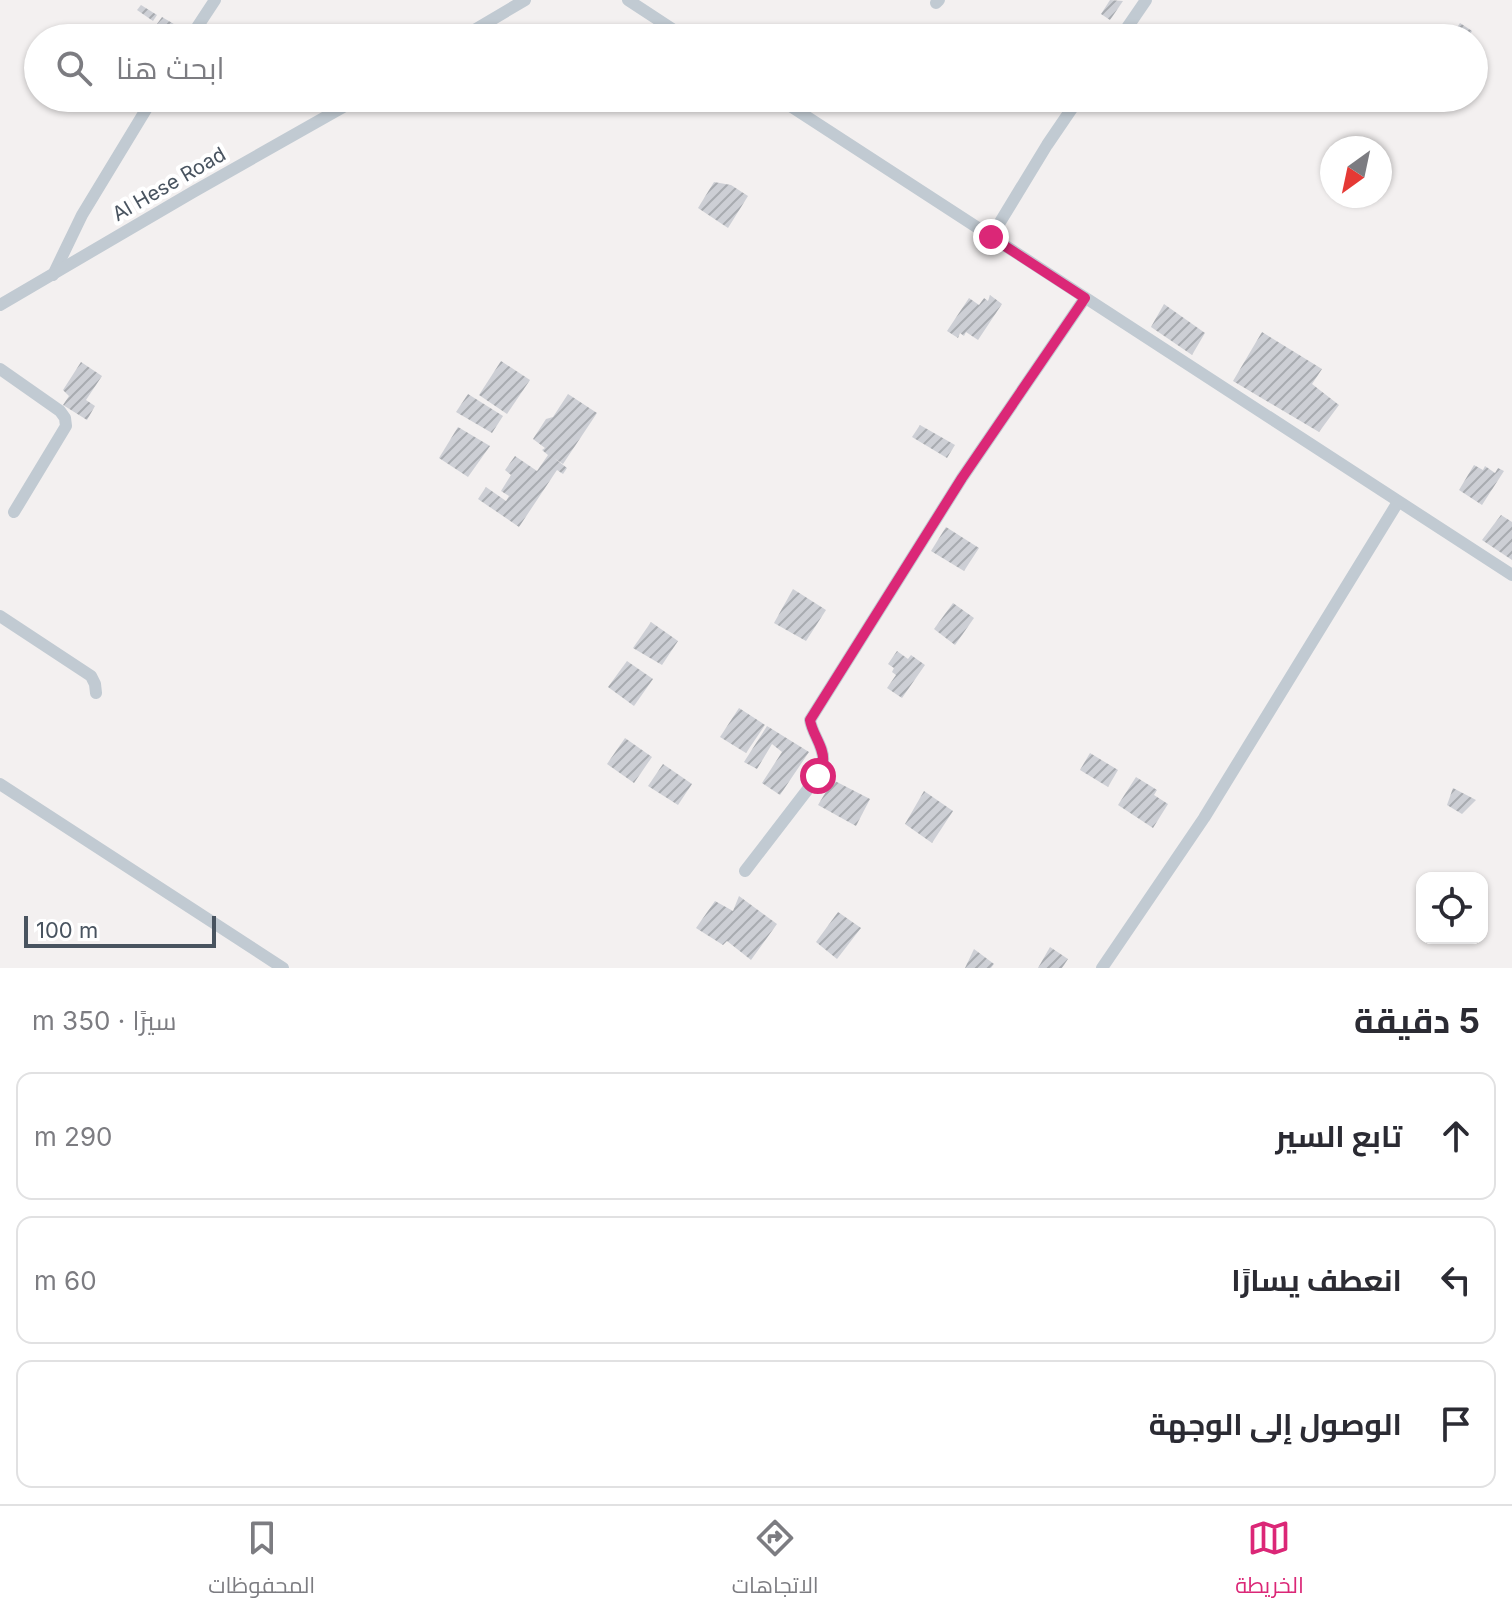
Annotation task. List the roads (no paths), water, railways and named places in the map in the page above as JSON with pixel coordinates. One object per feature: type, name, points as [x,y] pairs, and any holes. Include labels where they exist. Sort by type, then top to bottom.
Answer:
[{"type":"street","points":[[199,24],[215,0]]},
{"type":"street","points":[[485,24],[525,0]]},
{"type":"street","points":[[628,0],[665,24]]},
{"type":"street","points":[[1130,24],[1146,0]]},
{"type":"street","points":[[53,275],[82,215],[145,112]]},
{"type":"street","name":"Al Hese Road","points":[[0,305],[334,112]]},
{"type":"street","points":[[799,112],[1512,575]]},
{"type":"street","points":[[991,237],[1069,112]]},
{"type":"street","points":[[745,871],[818,776],[824,760],[810,720],[962,478],[1085,298]]},
{"type":"street","points":[[0,369],[54,405],[65,418],[66,426],[14,512]]},
{"type":"street","points":[[1102,968],[1204,818],[1398,502]]},
{"type":"street","points":[[0,616],[91,676],[96,693]]},
{"type":"street","points":[[0,784],[283,968]]}]
